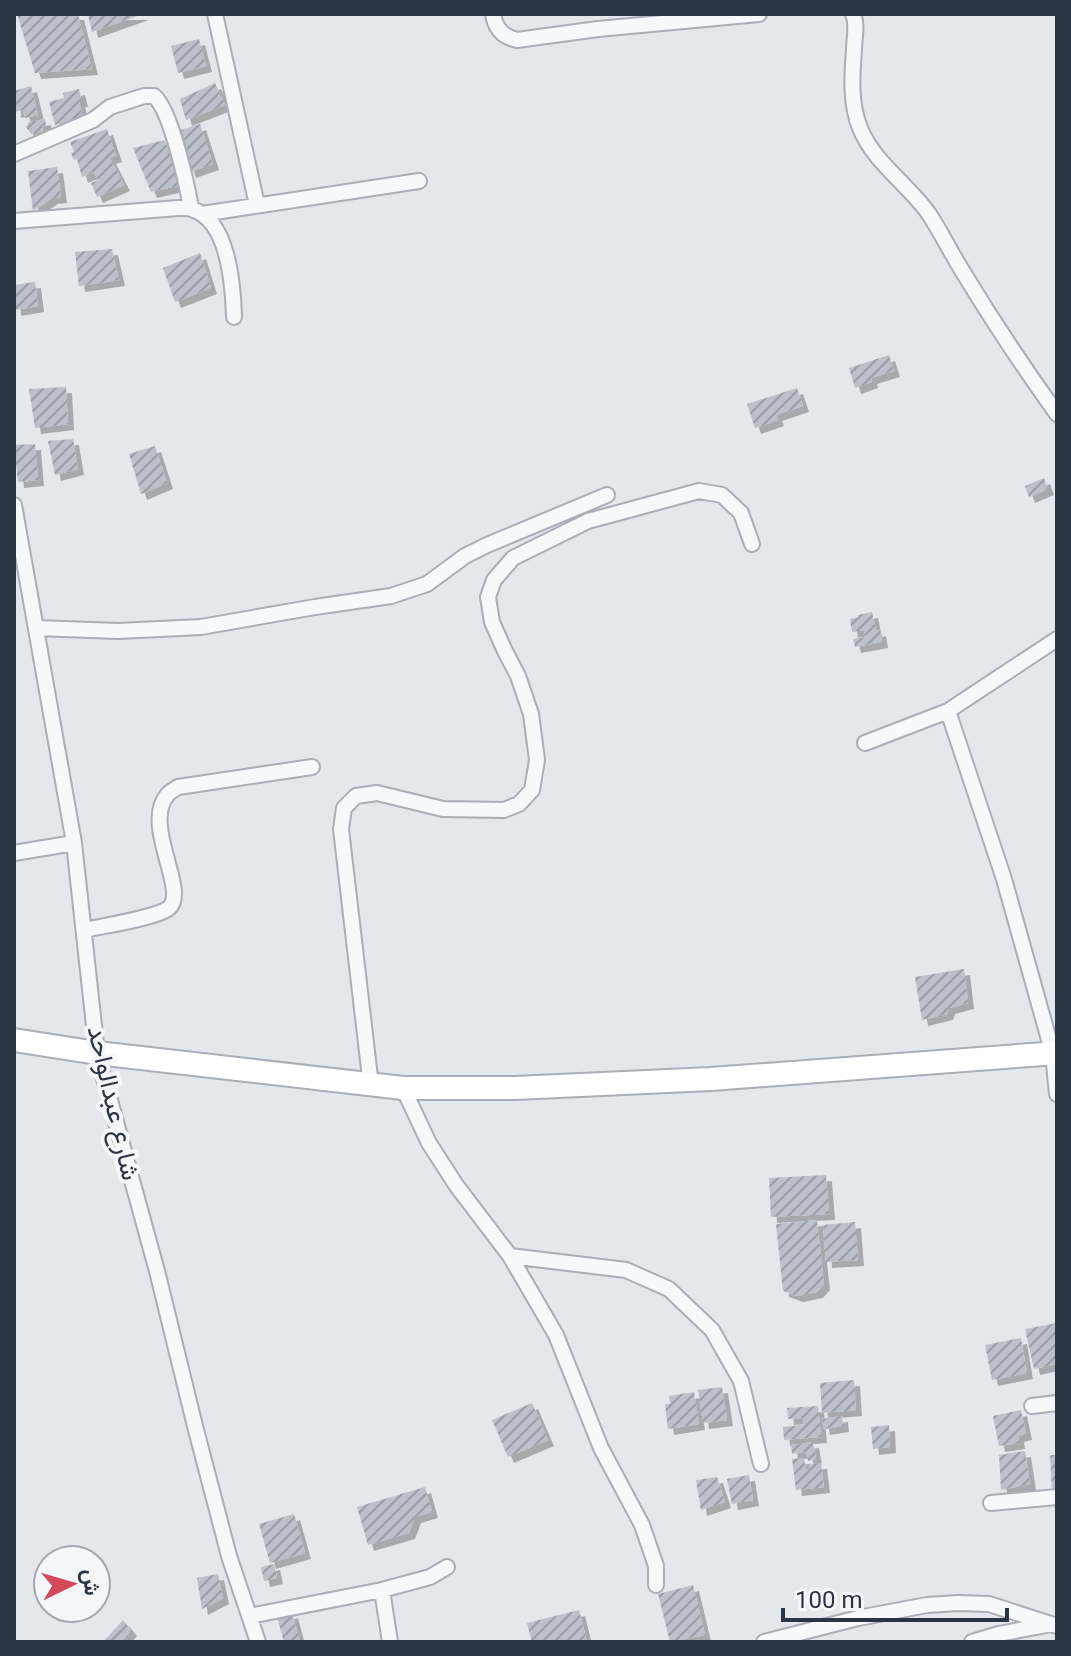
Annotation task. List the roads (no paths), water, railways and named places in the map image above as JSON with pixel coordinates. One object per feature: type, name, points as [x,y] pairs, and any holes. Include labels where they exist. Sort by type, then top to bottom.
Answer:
[{"type":"street","points":[[215,14],[257,205]]},
{"type":"street","points":[[493,14],[501,32],[517,40],[759,14]]},
{"type":"street","points":[[853,14],[857,26],[853,56],[853,102],[864,137],[887,168],[930,215],[973,289],[1057,414]]},
{"type":"street","points":[[14,154],[93,120],[110,107],[144,96],[154,96],[163,107],[196,211],[216,228],[226,250],[234,295],[234,317]]},
{"type":"street","points":[[14,221],[257,205],[419,181]]},
{"type":"street","points":[[371,1086],[341,829],[344,808],[356,796],[377,793],[443,809],[504,810],[519,804],[532,790],[537,760],[531,714],[518,676],[492,622],[488,597],[494,580],[513,558],[588,521],[699,491],[722,495],[741,513],[752,544]]},
{"type":"street","points":[[36,628],[118,631],[201,627],[391,596],[427,584],[465,556],[487,545],[607,495]]},
{"type":"street","name":"شارع عبدالواحد","points":[[14,505],[74,843],[97,1053],[157,1271],[229,1556],[258,1642]]},
{"type":"street","points":[[865,743],[948,711],[1057,639]]},
{"type":"street","points":[[948,711],[1004,879],[1055,1054],[1057,1094]]},
{"type":"street","points":[[84,930],[154,914],[168,909],[173,902],[173,884],[159,830],[160,807],[167,795],[178,787],[312,767]]},
{"type":"street","points":[[14,853],[74,843]]},
{"type":"street","points":[[14,1040],[97,1053],[403,1088],[515,1088],[696,1080],[1055,1054]]},
{"type":"street","points":[[403,1088],[429,1143],[456,1185],[510,1256],[556,1335],[601,1448],[642,1525],[656,1566],[656,1585]]},
{"type":"street","points":[[510,1256],[626,1270],[669,1289],[712,1330],[741,1381],[761,1464]]},
{"type":"street","points":[[1032,1406],[1057,1403]]},
{"type":"street","points":[[991,1503],[1057,1497]]},
{"type":"street","points":[[250,1616],[382,1590],[430,1577],[447,1567]]},
{"type":"street","points":[[382,1590],[390,1642]]},
{"type":"street","points":[[764,1642],[858,1618],[927,1605],[958,1603],[989,1604],[1054,1625]]},
{"type":"street","points":[[972,1642],[1054,1625]]}]
